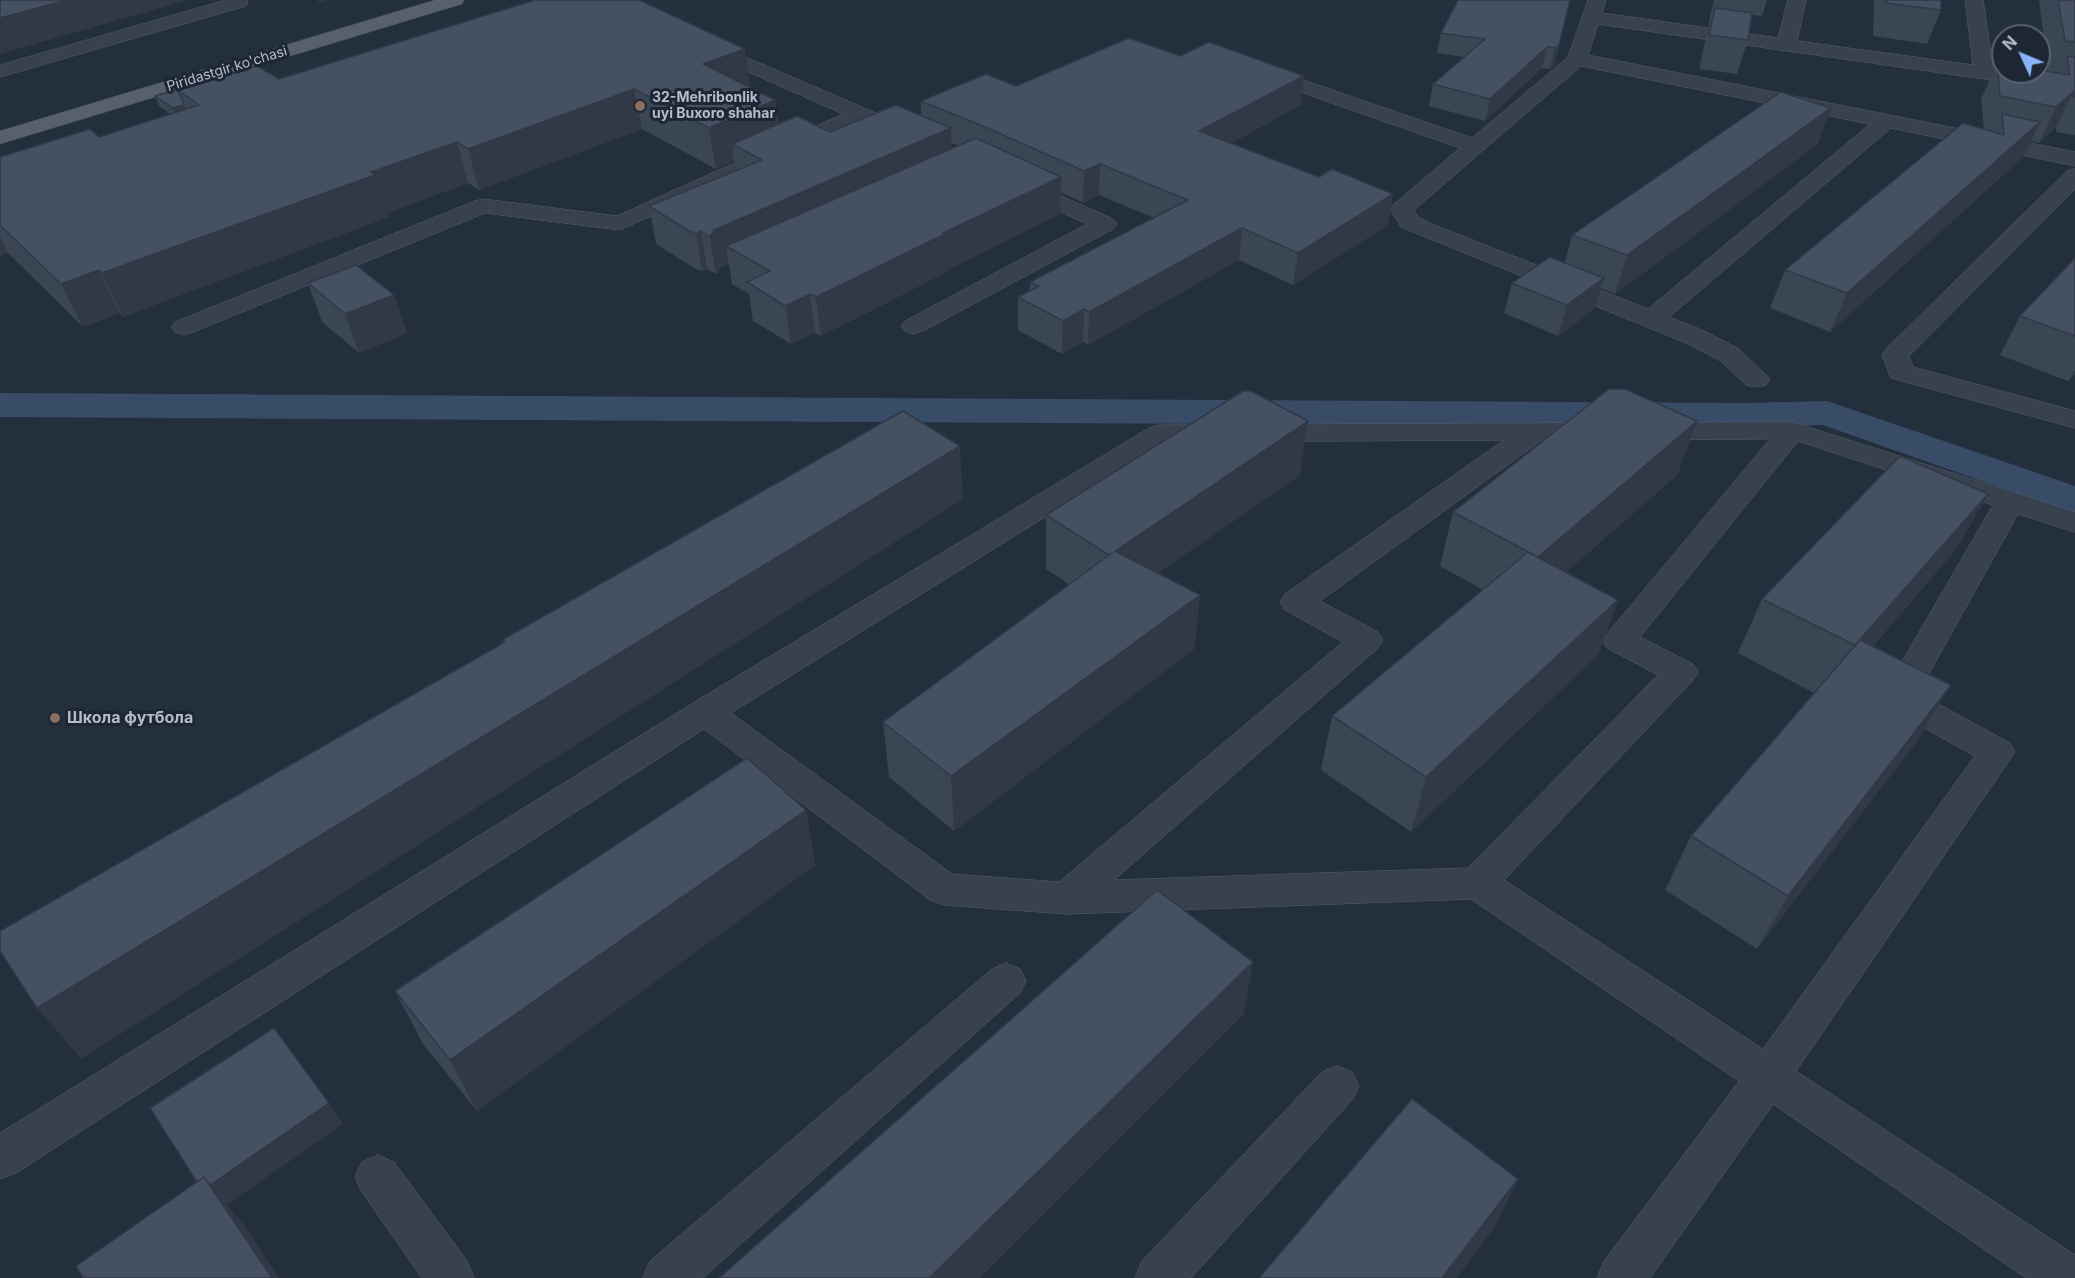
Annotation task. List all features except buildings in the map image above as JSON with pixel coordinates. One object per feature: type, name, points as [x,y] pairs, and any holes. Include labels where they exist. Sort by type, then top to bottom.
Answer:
[{"type":"main road","name":"Piridastgir ko'chasi","points":[[0,138],[455,0]]},
{"type":"lane","points":[[1786,45],[1797,0]]},
{"type":"lane","points":[[1974,0],[1984,74]]},
{"type":"lane","points":[[0,71],[239,2]]},
{"type":"lane","points":[[1756,379],[1730,355],[1693,336],[1409,222],[1402,209],[1577,59],[1593,8],[1786,45],[2075,86]]},
{"type":"lane","points":[[687,37],[923,142]]},
{"type":"lane","points":[[1577,59],[2075,159]]},
{"type":"lane","points":[[1270,75],[1476,146]]},
{"type":"lane","points":[[184,327],[483,206],[620,223],[859,115]]},
{"type":"lane","points":[[1652,319],[1887,121]]},
{"type":"lane","points":[[915,326],[1105,224],[998,174]]},
{"type":"lane","points":[[2075,176],[1895,355],[1900,372],[2075,420]]},
{"type":"lane","points":[[1477,883],[1681,672],[1619,640],[1792,430]]},
{"type":"lane","points":[[0,1158],[705,712],[1159,434],[1792,430],[2075,522]]},
{"type":"lane","points":[[1067,897],[1366,640],[1296,602],[1536,431]]},
{"type":"lane","points":[[1621,1278],[1768,1076],[1997,752],[1898,698],[2011,500]]},
{"type":"lane","points":[[705,712],[944,889],[1067,897],[1477,883],[2067,1278]]},
{"type":"lane","points":[[667,1278],[1006,981]]},
{"type":"lane","points":[[1159,1278],[1337,1086]]},
{"type":"lane","points":[[378,1178],[450,1278]]},
{"type":"waterway","points":[[0,405],[1748,415],[1827,413],[2075,501]]},
{"type":"place","name":"32-Mehribonlik uyi Buxoro shahar","points":[[640,106]]},
{"type":"place","name":"Школа футбола","points":[[55,718]]}]
